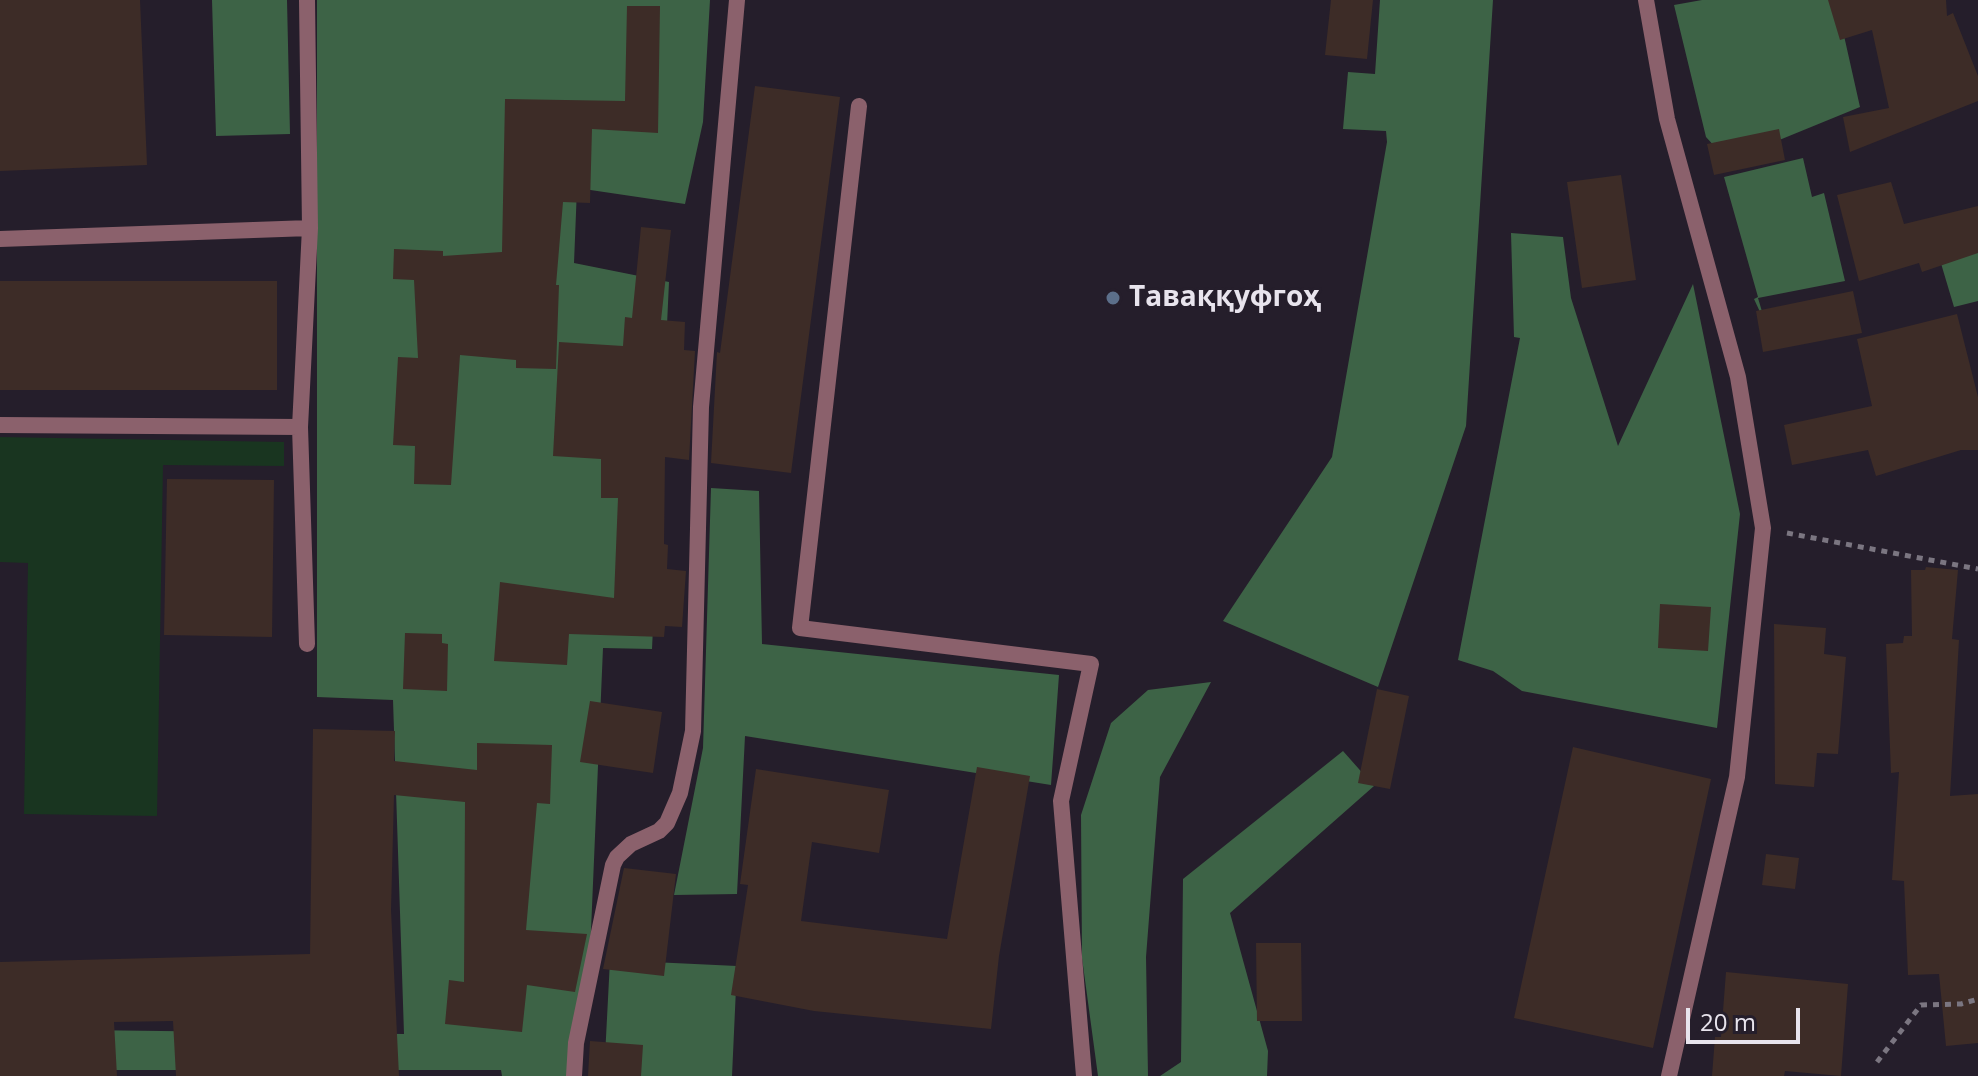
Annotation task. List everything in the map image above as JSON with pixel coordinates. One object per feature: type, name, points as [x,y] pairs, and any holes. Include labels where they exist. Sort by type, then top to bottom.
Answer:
[{"type":"lane","points":[[307,0],[310,228],[300,427],[307,644]]},
{"type":"lane","points":[[574,1076],[576,1043],[613,865],[631,844],[659,831],[667,823],[680,793],[693,731],[701,407],[737,0]]},
{"type":"lane","points":[[1646,0],[1667,119],[1738,377],[1763,528],[1737,777],[1669,1076]]},
{"type":"lane","points":[[859,106],[800,628],[1091,664],[1061,801],[1084,1076]]},
{"type":"lane","points":[[0,239],[310,228]]},
{"type":"lane","points":[[0,425],[300,427]]},
{"type":"path","points":[[1763,528],[1978,569]]},
{"type":"path","points":[[1877,1062],[1921,1005],[1961,1004],[1978,999]]},
{"type":"green space","points":[[212,0],[287,0],[290,134],[216,136]]},
{"type":"green space","points":[[317,0],[710,0],[703,122],[685,204],[577,188],[574,263],[669,282],[652,649],[603,648],[590,954],[576,1076],[502,1076],[501,1070],[112,1070],[0,1029],[404,1034],[393,700],[317,697]]},
{"type":"green space","points":[[1380,0],[1493,0],[1466,426],[1378,687],[1223,621],[1332,457],[1387,142],[1386,131],[1343,129],[1348,72],[1375,74]]},
{"type":"green space","points":[[1702,0],[1836,0],[1860,107],[1728,161],[1706,137],[1674,5]]},
{"type":"green space","points":[[1803,158],[1812,197],[1824,193],[1845,281],[1758,298],[1766,325],[1754,299],[1758,297],[1724,177]]},
{"type":"green space","points":[[1511,233],[1563,237],[1571,298],[1618,446],[1693,284],[1740,514],[1717,728],[1522,691],[1493,671],[1458,660],[1520,338],[1514,337]]},
{"type":"green space","points":[[1978,239],[1978,301],[1954,307],[1937,250]]},
{"type":"green space","points":[[0,437],[284,442],[284,466],[163,465],[157,816],[24,814],[28,563],[0,562]]},
{"type":"green space","points":[[711,488],[759,491],[762,644],[1059,675],[1051,785],[745,736],[737,894],[674,895],[703,748]]},
{"type":"green space","points":[[1211,682],[1160,777],[1146,957],[1148,1076],[1098,1076],[1082,958],[1081,815],[1111,723],[1148,690]]},
{"type":"green space","points":[[1343,751],[1374,786],[1230,913],[1268,1051],[1267,1076],[1160,1076],[1181,1062],[1183,879]]},
{"type":"green space","points":[[610,960],[737,966],[732,1076],[604,1076]]},
{"type":"building","points":[[0,0],[140,0],[147,165],[0,171]]},
{"type":"building","points":[[1331,0],[1373,0],[1367,59],[1325,55]]},
{"type":"building","points":[[1828,0],[1946,0],[1947,16],[1953,13],[1978,76],[1978,101],[1850,152],[1843,117],[1889,108],[1872,30],[1840,40]]},
{"type":"building","points":[[627,6],[660,6],[658,133],[592,129],[590,203],[563,202],[556,285],[559,285],[556,369],[516,368],[516,360],[460,355],[451,485],[414,484],[415,446],[393,445],[398,357],[418,358],[414,280],[393,279],[394,249],[443,251],[443,256],[502,252],[505,99],[625,101]]},
{"type":"building","points":[[755,86],[840,97],[791,473],[711,463],[717,352],[720,353]]},
{"type":"building","points":[[1779,129],[1785,160],[1714,175],[1707,144]]},
{"type":"building","points":[[1621,175],[1636,280],[1582,288],[1567,182]]},
{"type":"building","points":[[1891,182],[1904,224],[1978,206],[1978,253],[1922,272],[1919,263],[1859,281],[1837,195]]},
{"type":"building","points":[[641,227],[671,230],[661,320],[685,322],[684,350],[695,351],[689,460],[665,457],[664,544],[668,545],[667,569],[686,571],[682,627],[665,626],[664,637],[569,634],[567,665],[494,661],[500,582],[614,598],[618,498],[601,498],[601,459],[553,456],[559,342],[623,346],[625,317],[632,318]]},
{"type":"building","points":[[0,281],[277,281],[277,390],[0,390]]},
{"type":"building","points":[[1853,291],[1862,333],[1763,352],[1756,311]]},
{"type":"building","points":[[1957,314],[1978,397],[1978,450],[1961,450],[1876,476],[1868,450],[1792,465],[1784,425],[1872,406],[1857,339]]},
{"type":"building","points":[[167,479],[274,480],[272,637],[164,635]]},
{"type":"building","points":[[1926,567],[1958,570],[1952,639],[1959,640],[1950,796],[1978,794],[1978,1043],[1946,1046],[1939,974],[1908,975],[1904,881],[1892,880],[1899,772],[1891,773],[1886,644],[1903,643],[1904,636],[1912,636],[1911,570],[1925,570]]},
{"type":"building","points":[[1660,604],[1711,607],[1708,651],[1658,648]]},
{"type":"building","points":[[1774,624],[1826,628],[1824,654],[1846,657],[1838,754],[1817,753],[1814,787],[1775,784]]},
{"type":"building","points":[[405,633],[442,634],[442,643],[448,644],[447,691],[403,689]]},
{"type":"building","points":[[1377,689],[1409,696],[1390,789],[1358,783]]},
{"type":"building","points":[[590,701],[662,712],[653,773],[580,762]]},
{"type":"building","points":[[313,729],[395,731],[394,761],[477,770],[477,743],[552,745],[550,804],[537,803],[526,930],[587,934],[575,992],[527,985],[522,1032],[445,1024],[449,980],[464,982],[465,802],[394,795],[391,910],[399,1076],[176,1076],[173,1021],[114,1022],[117,1076],[0,1076],[0,962],[310,954]]},
{"type":"building","points":[[1573,747],[1711,779],[1653,1048],[1514,1018]]},
{"type":"building","points":[[977,767],[1030,776],[999,956],[991,1029],[814,1011],[731,995],[748,885],[740,884],[756,769],[889,790],[879,853],[812,842],[801,921],[947,939]]},
{"type":"building","points":[[1766,854],[1799,858],[1795,889],[1762,885]]},
{"type":"building","points":[[624,868],[676,874],[664,976],[603,969]]},
{"type":"building","points":[[1256,943],[1301,943],[1302,1021],[1257,1021]]},
{"type":"building","points":[[1726,972],[1848,984],[1841,1076],[1785,1071],[1784,1076],[1712,1076],[1715,1037],[1721,1037]]},
{"type":"building","points":[[590,1041],[643,1045],[641,1076],[588,1076]]},
{"type":"place","name":"Таваққуфгоҳ","points":[[1113,298]]}]
